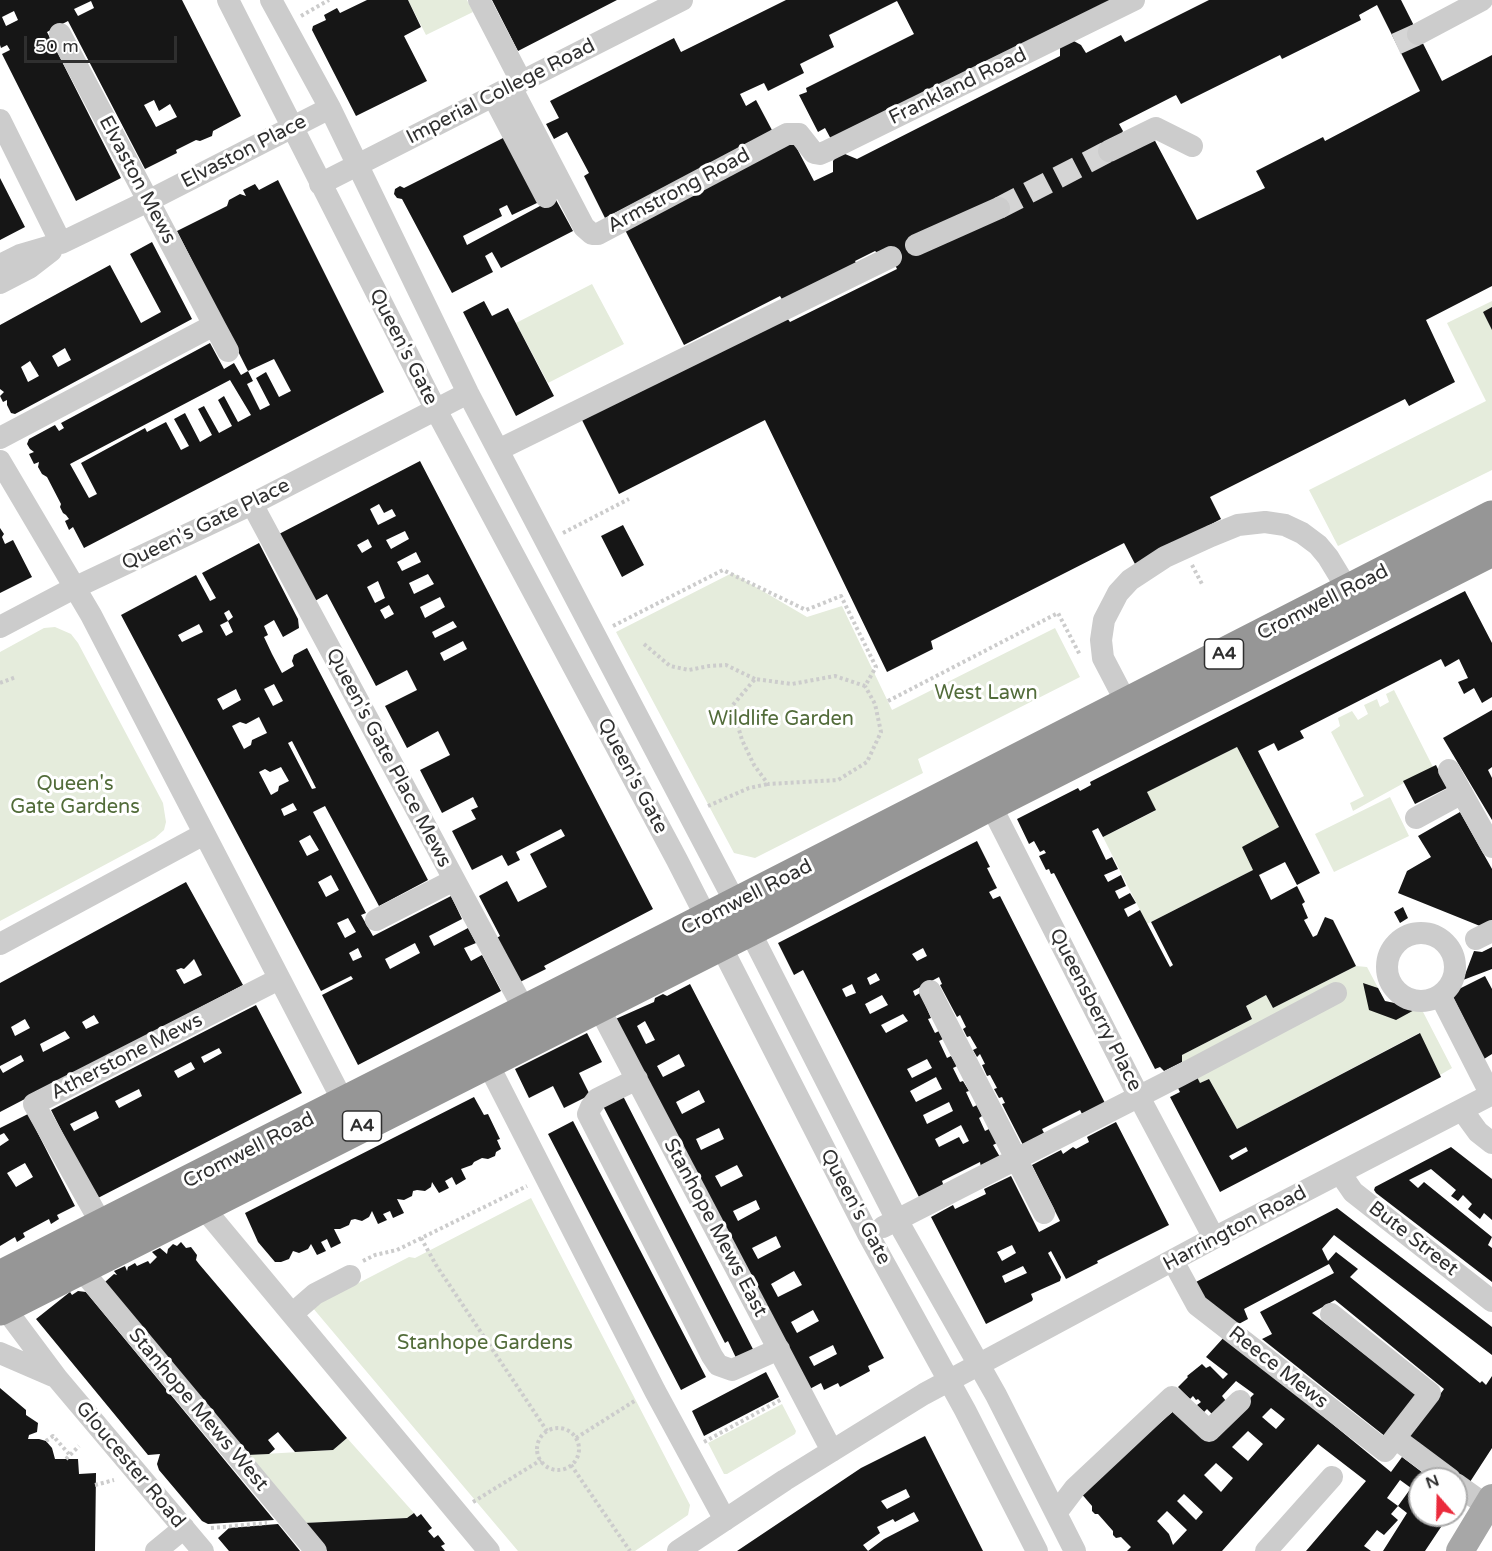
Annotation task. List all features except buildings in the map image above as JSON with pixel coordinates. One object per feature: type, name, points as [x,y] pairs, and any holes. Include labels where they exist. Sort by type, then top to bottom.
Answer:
[{"type":"highway","name":"Cromwell Road","points":[[984,792],[1127,704],[1348,590],[1486,543]]},
{"type":"highway","name":"Cromwell Road","points":[[1,1298],[80,1268],[598,1006],[714,932],[742,917],[984,792],[1486,543]]},
{"type":"highway","name":"Cromwell Road","points":[[1,1298],[102,1225],[525,1011],[714,932]]},
{"type":"main road","points":[[1460,1551],[1489,1502]]},
{"type":"street","name":"Queen's Gate","points":[[228,0],[436,410],[714,932],[868,1234],[949,1381],[1036,1551]]},
{"type":"street","name":"Queen's Gate","points":[[271,0],[330,108],[468,393],[742,917],[897,1220],[979,1366],[1076,1551]]},
{"type":"street","points":[[479,0],[507,89],[546,196]]},
{"type":"street","name":"Imperial College Road","points":[[320,184],[507,89],[647,8],[682,0]]},
{"type":"street","name":"Frankland Road","points":[[787,134],[799,134],[814,153],[820,154],[1134,0]]},
{"type":"street","points":[[1418,33],[1482,0]]},
{"type":"street","name":"Elvaston Mews","points":[[60,34],[228,351]]},
{"type":"street","name":"Armstrong Road","points":[[507,89],[584,226],[592,234],[598,234],[787,134]]},
{"type":"street","name":"Elvaston Place","points":[[0,265],[20,255],[62,243],[330,108]]},
{"type":"street","points":[[0,120],[62,243]]},
{"type":"street","points":[[1109,151],[1156,128],[1192,146]]},
{"type":"street","points":[[916,245],[999,208]]},
{"type":"street","name":"Elvaston Place","points":[[0,283],[29,268],[62,243]]},
{"type":"street","points":[[498,450],[891,258]]},
{"type":"street","points":[[0,438],[213,325]]},
{"type":"street","name":"Queen's Gate Place","points":[[74,588],[252,504],[468,393]]},
{"type":"street","points":[[0,461],[91,615],[344,1103]]},
{"type":"street","name":"Queen's Gate Place Mews","points":[[252,504],[525,1011]]},
{"type":"street","points":[[1127,704],[1103,658],[1101,640],[1104,620],[1118,593],[1130,580],[1165,557],[1238,525],[1265,522],[1285,525],[1302,533],[1318,545],[1348,590]]},
{"type":"street","points":[[0,627],[74,588]]},
{"type":"street","points":[[1449,770],[1492,847]]},
{"type":"street","name":"Queensberry Place","points":[[984,792],[1139,1097],[1214,1238]]},
{"type":"street","points":[[1416,818],[1462,793]]},
{"type":"street","points":[[0,944],[204,834]]},
{"type":"street","points":[[376,920],[454,880]]},
{"type":"street","points":[[1420,932],[1432,934],[1443,940],[1451,949],[1455,962],[1454,976],[1449,987],[1440,995],[1421,1001],[1402,996],[1393,987],[1387,973],[1387,961],[1397,942],[1407,935],[1420,932]]},
{"type":"street","name":"Atherstone Mews","points":[[102,1225],[34,1104],[279,979]]},
{"type":"street","points":[[930,991],[1044,1214]]},
{"type":"street","points":[[868,1234],[1017,1160],[1336,993]]},
{"type":"street","points":[[1440,995],[1491,1095]]},
{"type":"street","name":"Stanhope Mews East","points":[[598,1006],[832,1451]]},
{"type":"street","points":[[487,1062],[655,1391],[725,1520]]},
{"type":"street","points":[[637,1079],[597,1099],[588,1114],[712,1356],[718,1365],[732,1370],[779,1349]]},
{"type":"street","name":"Harrington Road","points":[[979,1366],[1214,1238],[1491,1095]]},
{"type":"street","points":[[1462,1110],[1478,1132],[1492,1143]]},
{"type":"street","name":"Bute Street","points":[[1340,1173],[1353,1192],[1492,1300]]},
{"type":"street","points":[[202,1206],[489,1551]]},
{"type":"street","name":"Reece Mews","points":[[1173,1261],[1197,1305],[1385,1451],[1395,1438]]},
{"type":"street","name":"Stanhope Mews West","points":[[80,1268],[316,1551]]},
{"type":"street","points":[[292,1314],[315,1294],[353,1270]]},
{"type":"street","name":"Gloucester Road","points":[[1,1298],[57,1378],[203,1551]]},
{"type":"street","points":[[1331,1314],[1430,1393],[1395,1438],[1433,1467]]},
{"type":"street","name":"Gloucester Road","points":[[0,1353],[57,1378]]},
{"type":"street","points":[[678,1551],[832,1451],[949,1381],[979,1366]]},
{"type":"street","points":[[1056,1514],[1075,1488],[1172,1397],[1209,1431],[1240,1401]]},
{"type":"street","points":[[1266,1551],[1332,1477]]},
{"type":"street","points":[[1468,1491],[1489,1502]]},
{"type":"street","points":[[156,1551],[184,1528]]},
{"type":"path","points":[[296,19],[330,0]]},
{"type":"path","points":[[546,542],[629,499]]},
{"type":"path","points":[[595,635],[723,570],[806,610],[841,596],[876,667],[865,686]]},
{"type":"path","points":[[888,701],[1058,613],[1083,660]]},
{"type":"path","points":[[644,644],[670,666],[689,670],[709,666],[726,666],[755,679],[792,684],[835,676],[865,686],[875,704],[881,732],[867,762],[838,780],[768,784],[749,788],[708,806]]},
{"type":"path","points":[[0,683],[16,677]]},
{"type":"path","points":[[755,679],[732,706],[742,740],[754,765],[768,784]]},
{"type":"path","points":[[353,1270],[375,1255],[397,1250],[528,1185]]},
{"type":"path","points":[[421,1238],[436,1265],[548,1431]]},
{"type":"path","points":[[576,1438],[655,1391]]},
{"type":"path","points":[[706,1440],[780,1400]]},
{"type":"path","points":[[560,1428],[572,1433],[576,1438],[578,1455],[571,1465],[558,1470],[545,1465],[541,1460],[539,1441],[548,1431],[560,1428]]},
{"type":"path","points":[[46,1441],[53,1436],[69,1454]]},
{"type":"path","points":[[66,1459],[79,1446]]},
{"type":"path","points":[[458,1513],[475,1500],[541,1460]]},
{"type":"path","points":[[571,1465],[630,1551]]},
{"type":"path","points":[[95,1485],[114,1480]]},
{"type":"path","points":[[208,1528],[291,1522]]},
{"type":"green space","points":[[408,0],[467,0],[473,12],[426,35]]},
{"type":"green space","points":[[592,284],[624,344],[548,383],[516,323]]},
{"type":"green space","points":[[1492,301],[1492,470],[1338,546],[1309,490],[1486,401],[1447,323]]},
{"type":"green space","name":"Wildlife Garden","points":[[732,573],[807,617],[842,606],[892,710],[1055,628],[1080,677],[918,759],[923,773],[755,858],[734,853],[616,632]]},
{"type":"green space","name":"Queen's Gate Gardens","points":[[55,627],[71,634],[78,643],[163,803],[166,822],[164,830],[155,838],[0,921],[0,652],[44,628]]},
{"type":"green space","points":[[1394,690],[1433,767],[1353,811],[1350,803],[1364,796],[1331,732],[1340,726],[1338,718],[1352,711],[1358,720],[1368,714],[1364,705],[1377,699],[1380,707],[1389,702],[1386,694]]},
{"type":"green space","points":[[1237,747],[1279,827],[1253,870],[1147,924],[1103,837],[1155,811],[1147,792]]},
{"type":"green space","points":[[1390,797],[1409,836],[1334,872],[1315,834]]},
{"type":"green space","points":[[1356,966],[1367,967],[1385,1001],[1421,1008],[1452,1068],[1440,1075],[1419,1033],[1237,1129],[1209,1079],[1200,1083],[1182,1062],[1182,1055],[1252,1019],[1246,1006],[1266,995],[1273,1008]]},
{"type":"green space","name":"Stanhope Gardens","points":[[531,1198],[690,1505],[688,1515],[635,1551],[518,1551],[312,1307],[409,1257],[415,1258]]},
{"type":"green space","points":[[782,1404],[796,1431],[795,1434],[724,1474],[708,1443]]},
{"type":"green space","points":[[347,1438],[414,1513],[407,1518],[304,1523],[247,1455],[333,1450]]},
{"type":"tunnel","points":[[1396,44],[1418,34]]},
{"type":"tunnel","points":[[999,208],[1109,151]]},
{"type":"park label","name":"West Lawn","points":[[986,694]]}]
